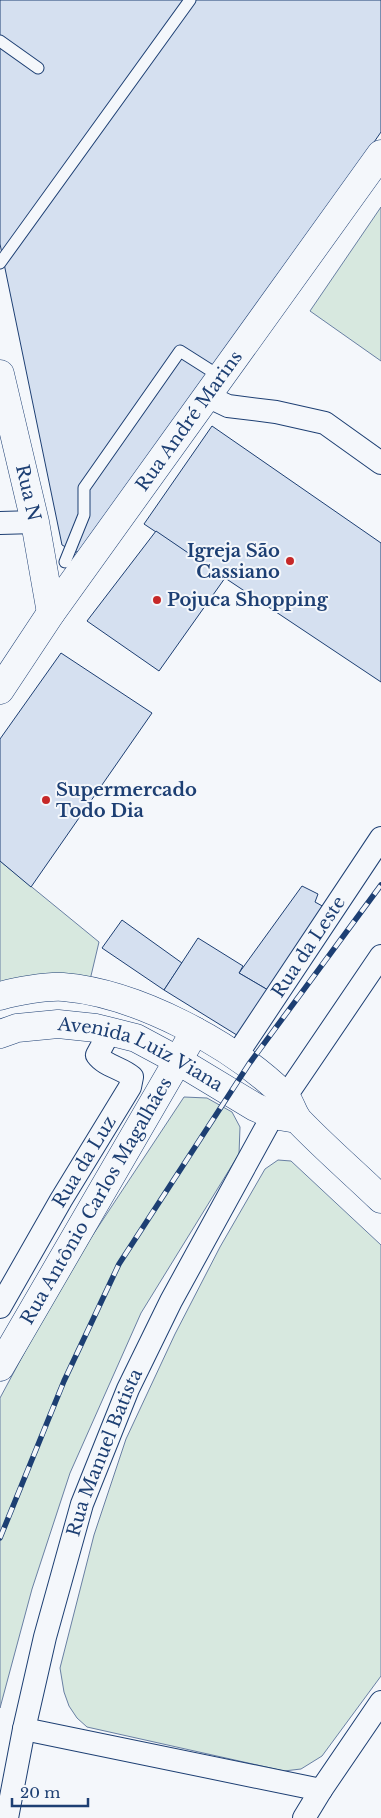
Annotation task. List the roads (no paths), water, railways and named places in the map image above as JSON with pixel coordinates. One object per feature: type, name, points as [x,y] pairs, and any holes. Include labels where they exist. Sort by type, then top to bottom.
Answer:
[{"type":"street","name":"Rua André Marins","points":[[0,690],[51,613],[381,154]]},
{"type":"street","name":"Rua N","points":[[0,374],[37,534],[51,613]]},
{"type":"street","points":[[214,386],[228,406],[276,412],[325,423],[381,462]]},
{"type":"street","points":[[0,523],[37,534],[44,552],[65,562],[74,562],[92,556]]},
{"type":"street","name":"Rua da Leste","points":[[236,1056],[381,838]]},
{"type":"street","name":"Rua Manuel Batista","points":[[7,1818],[24,1729],[45,1636],[82,1504],[120,1410],[171,1301],[285,1110],[381,956]]},
{"type":"street","name":"Avenida Luiz Viana","points":[[0,996],[62,987],[125,999],[195,1031],[249,1064],[285,1110]]},
{"type":"street","name":"Avenida Luiz Viana","points":[[0,1034],[17,1028],[58,1024],[110,1031],[136,1038],[177,1060],[239,1098],[285,1110]]},
{"type":"street","name":"Rua da Luz","points":[[0,1307],[61,1200],[130,1087],[132,1077],[128,1073],[102,1060],[97,1055],[110,1031]]},
{"type":"street","name":"Rua Antônio Carlos Magalhães","points":[[0,1366],[195,1031]]},
{"type":"street","points":[[285,1110],[381,1199]]},
{"type":"street","points":[[304,1818],[381,1702]]},
{"type":"street","points":[[24,1729],[321,1790]]},
{"type":"lane","points":[[0,263],[190,0]]},
{"type":"lane","points":[[0,41],[38,68]]},
{"type":"lane","points":[[65,562],[84,515],[84,488],[180,350],[214,386]]},
{"type":"railway","points":[[0,1538],[64,1381],[119,1264],[249,1064],[381,885]]},
{"type":"place","name":"Igreja São Cassiano","points":[[290,561]]},
{"type":"place","name":"Pojuca Shopping","points":[[157,600]]},
{"type":"place","name":"Supermercado Todo Dia","points":[[46,800]]}]
